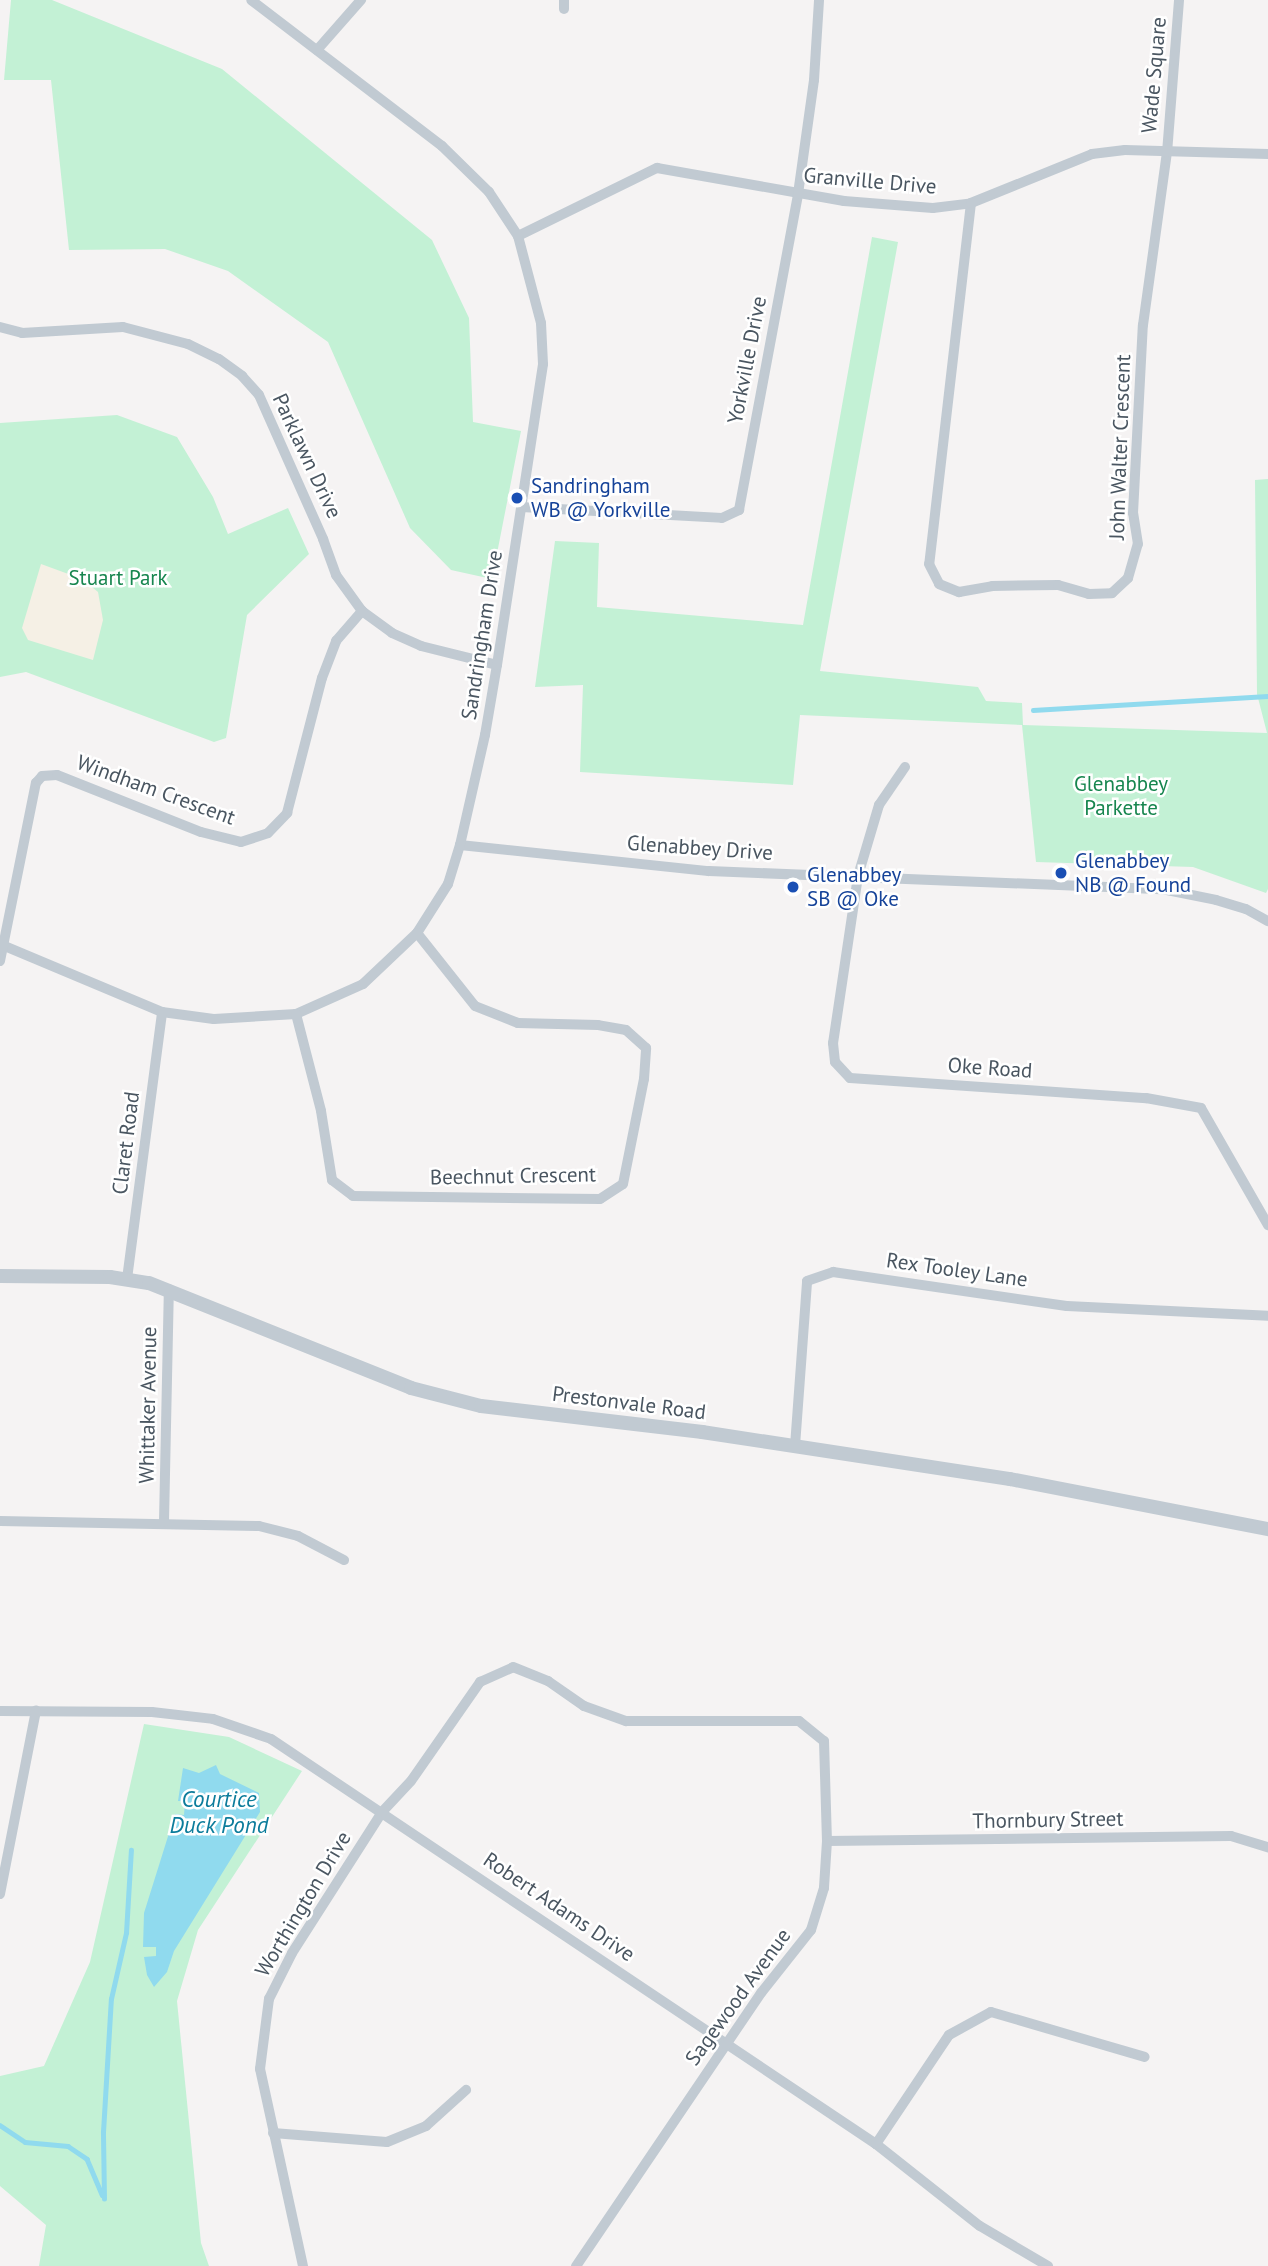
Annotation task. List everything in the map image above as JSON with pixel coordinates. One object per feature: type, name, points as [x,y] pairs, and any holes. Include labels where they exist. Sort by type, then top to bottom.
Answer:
[{"type":"street","name":"Sandringham Drive","points":[[2,945],[162,1012],[214,1019],[296,1014],[363,984],[417,933],[448,884],[460,845],[485,735],[497,665],[543,364],[541,323],[519,236],[489,192],[442,146],[251,0]]},
{"type":"street","points":[[317,50],[362,0]]},
{"type":"street","name":"Yorkville Drive","points":[[521,507],[722,518],[738,510],[798,194],[814,80],[818,0]]},
{"type":"street","name":"Wade Square","points":[[1167,153],[1179,0]]},
{"type":"street","name":"Granville Drive","points":[[519,236],[657,168],[798,194],[933,208],[971,203],[1092,154],[1125,150],[1268,154]]},
{"type":"street","name":"John Walter Crescent","points":[[971,203],[929,564],[939,583],[959,593],[992,586],[1058,585],[1089,594],[1112,593],[1128,578],[1138,544],[1133,513],[1143,325],[1167,153]]},
{"type":"street","name":"Parklawn Drive","points":[[0,327],[22,333],[123,327],[188,344],[219,359],[242,376],[259,396],[323,539],[336,575],[362,611],[392,633],[421,646],[497,665]]},
{"type":"street","name":"Windham Crescent","points":[[2,945],[36,783],[42,776],[57,775],[201,832],[241,842],[268,834],[287,813],[323,678],[336,641],[362,611]]},
{"type":"street","name":"Oke Road","points":[[905,767],[879,805],[858,876],[833,1043],[835,1062],[850,1078],[1146,1098],[1201,1108],[1268,1225]]},
{"type":"street","name":"Glenabbey Drive","points":[[460,845],[709,871],[1161,889],[1216,900],[1246,909],[1268,921]]},
{"type":"street","name":"Beechnut Crescent","points":[[296,1014],[321,1111],[332,1180],[353,1196],[600,1199],[623,1184],[644,1079],[646,1048],[626,1030],[598,1025],[518,1023],[475,1006],[417,933]]},
{"type":"street","points":[[0,961],[2,945]]},
{"type":"street","name":"Claret Road","points":[[127,1279],[162,1012]]},
{"type":"street","name":"Rex Tooley Lane","points":[[795,1446],[807,1281],[833,1272],[1067,1306],[1268,1316]]},
{"type":"street","name":"Prestonvale Road","points":[[0,1276],[127,1279],[169,1289],[386,1378],[442,1397],[518,1412],[795,1446],[1010,1479],[1268,1529]]},
{"type":"street","name":"Whittaker Avenue","points":[[164,1522],[169,1289]]},
{"type":"street","points":[[0,1521],[164,1522],[259,1526],[280,1530],[344,1560]]},
{"type":"street","name":"Sagewood Avenue","points":[[382,1812],[411,1781],[480,1682],[513,1667],[548,1681],[584,1706],[626,1721],[799,1721],[824,1741],[827,1841],[824,1888],[811,1930],[727,2043],[576,2266]]},
{"type":"street","name":"Robert Adams Drive","points":[[0,1711],[152,1712],[214,1719],[271,1739],[876,2144],[980,2226],[1048,2266]]},
{"type":"street","points":[[0,1894],[36,1711]]},
{"type":"street","name":"Worthington Drive","points":[[303,2266],[260,2069],[269,1998],[292,1953],[382,1812]]},
{"type":"street","name":"Thornbury Street","points":[[827,1841],[1231,1836],[1268,1847]]},
{"type":"street","points":[[876,2144],[949,2035],[991,2012],[1145,2057]]},
{"type":"street","points":[[273,2133],[387,2142],[426,2126],[466,2090]]},
{"type":"green space","points":[[11,0],[52,0],[222,69],[432,240],[469,318],[473,422],[521,431],[492,579],[451,570],[410,528],[328,342],[228,271],[165,249],[69,250],[51,80],[4,80]]},
{"type":"green space","name":"Glenabbey Parkette","points":[[872,237],[898,242],[820,671],[978,687],[986,701],[1022,703],[1023,725],[1267,733],[1257,694],[1255,480],[1268,479],[1268,889],[1266,893],[1193,867],[1036,862],[1022,725],[800,715],[793,785],[580,772],[583,685],[535,687],[555,541],[599,543],[597,607],[803,625]]},
{"type":"green space","name":"Stuart Park","points":[[117,415],[177,437],[213,497],[228,534],[288,508],[309,554],[247,615],[226,738],[214,742],[26,672],[0,677],[0,423]]},
{"type":"green space","points":[[144,1724],[229,1737],[302,1771],[198,1930],[177,2001],[201,2243],[209,2266],[39,2266],[46,2225],[0,2186],[0,2076],[44,2066],[90,1962]]},
{"type":"sand","points":[[41,564],[82,579],[98,592],[103,620],[93,660],[28,640],[22,628]]},
{"type":"water","name":"Courtice Duck Pond","points":[[216,1765],[220,1774],[259,1793],[260,1812],[174,1951],[167,1972],[154,1987],[147,1975],[144,1957],[156,1956],[156,1947],[143,1947],[144,1913],[175,1814],[184,1815],[185,1801],[178,1801],[183,1768],[199,1773]]},
{"type":"waterway","points":[[1033,710],[1268,696]]},
{"type":"waterway","points":[[104,2199],[103,2132],[111,1999],[126,1933],[131,1850]]},
{"type":"waterway","points":[[0,2125],[25,2142],[68,2146],[87,2159],[102,2195]]},
{"type":"place","name":"Sandringham WB @ Yorkville","points":[[517,498]]},
{"type":"place","name":"Glenabbey NB @ Found","points":[[1061,873]]},
{"type":"place","name":"Glenabbey SB @ Oke","points":[[793,887]]}]
